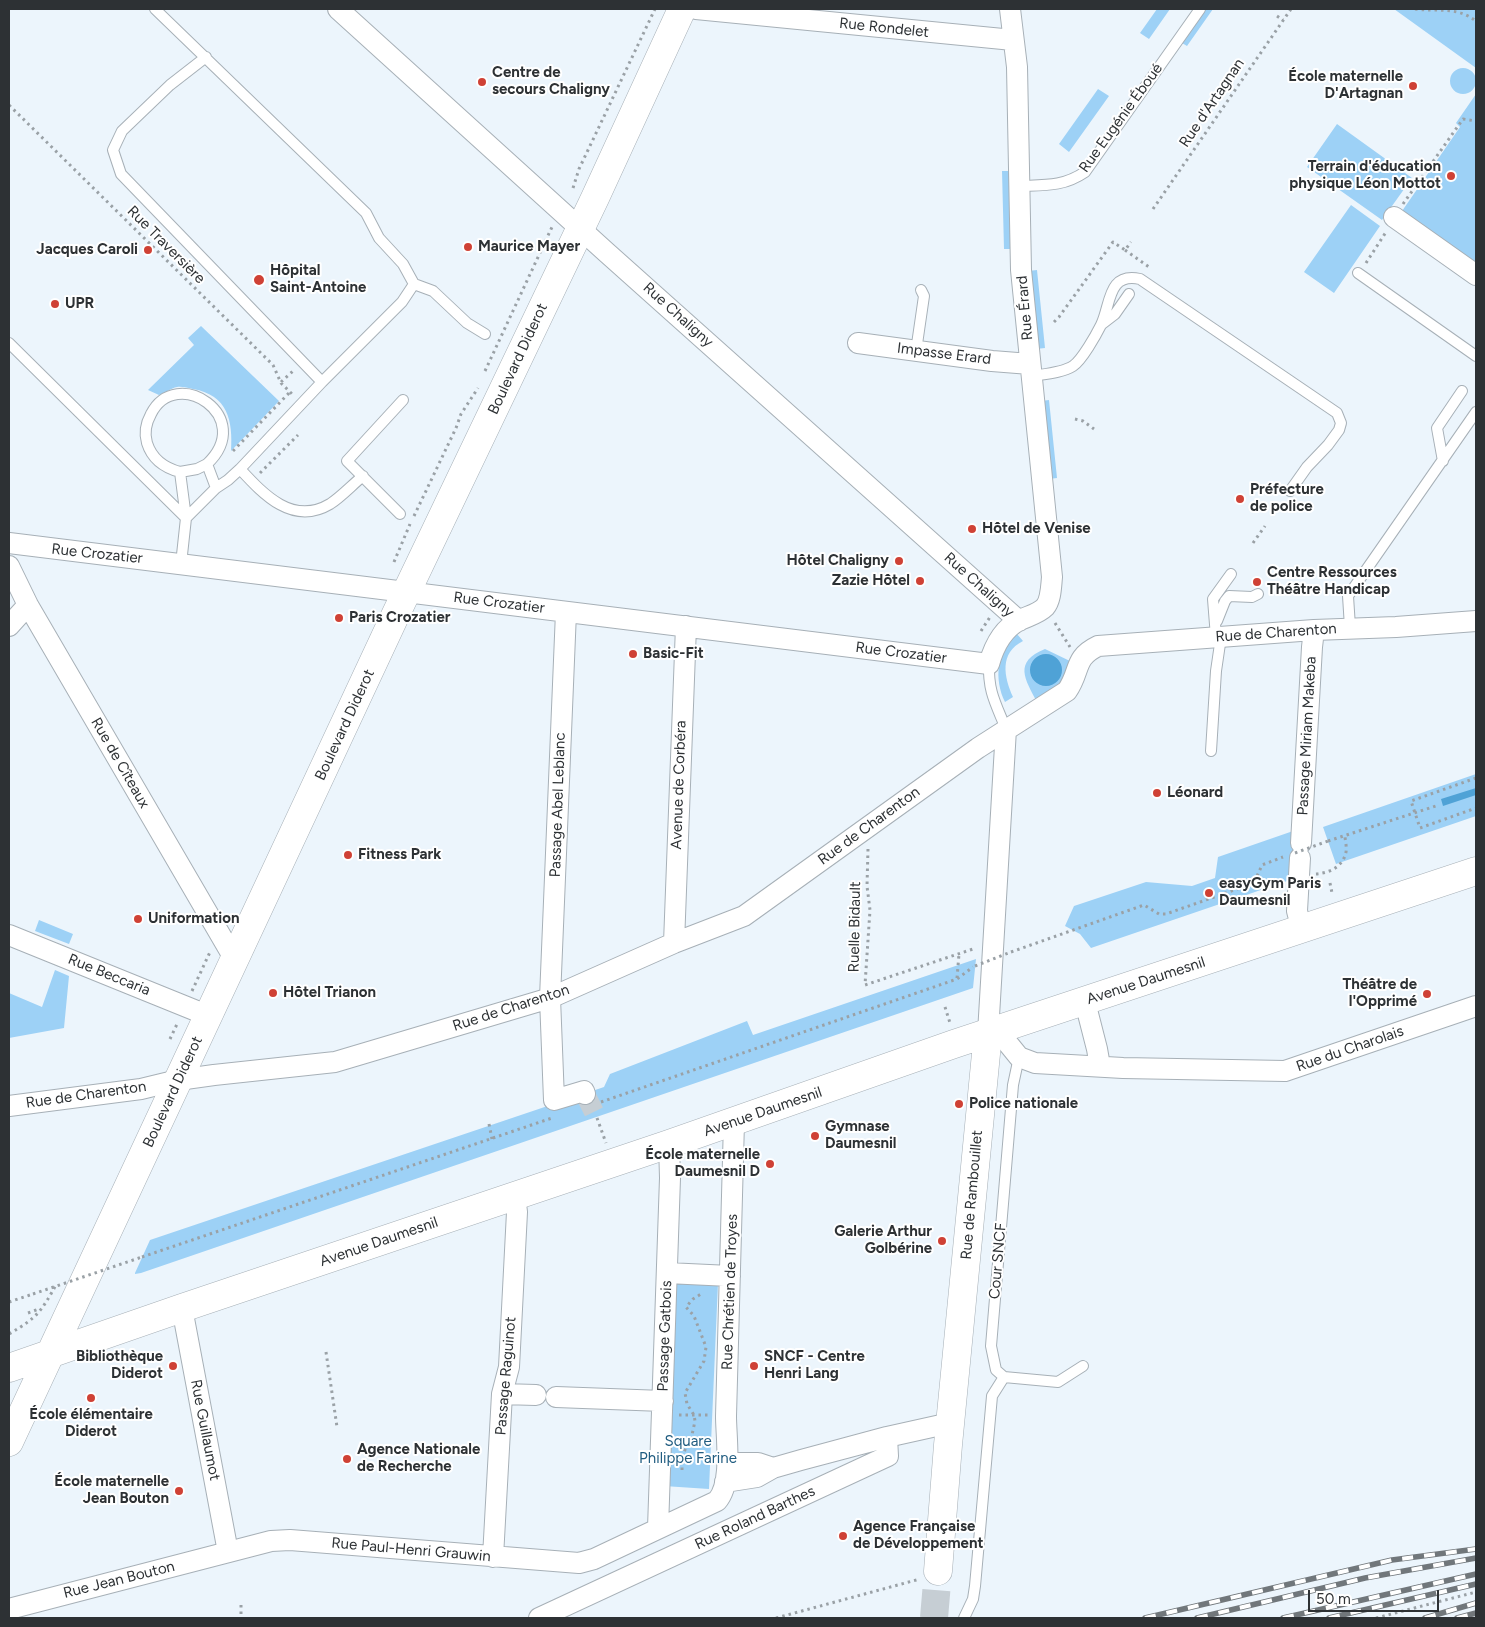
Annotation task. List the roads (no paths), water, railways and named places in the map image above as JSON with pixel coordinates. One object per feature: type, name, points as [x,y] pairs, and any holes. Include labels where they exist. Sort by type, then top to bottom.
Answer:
[{"type":"main road","name":"Boulevard Diderot","points":[[9,1442],[28,1358],[178,1080],[209,1016],[223,955],[408,592],[682,9]]},
{"type":"main road","name":"Avenue Daumesnil","points":[[28,1358],[670,1144],[988,1033],[1302,930],[1475,877]]},
{"type":"main road","name":"Rue de Rambouillet","points":[[938,1571],[950,1423],[988,1033]]},
{"type":"street","name":"Rue Chaligny","points":[[338,9],[1019,621]]},
{"type":"street","name":"Rue Rondelet","points":[[696,9],[1013,40]]},
{"type":"street","name":"Rue Érard","points":[[1010,9],[1017,67],[1021,270],[1052,577],[1051,592],[1046,606],[1019,621]]},
{"type":"street","points":[[1394,217],[1476,275]]},
{"type":"street","name":"Impasse Erard","points":[[858,343],[992,361],[1031,370]]},
{"type":"street","name":"Rue Crozatier","points":[[9,543],[989,664]]},
{"type":"street","name":"Rue de Cîteaux","points":[[9,566],[28,605],[223,955]]},
{"type":"street","points":[[9,626],[28,605]]},
{"type":"street","name":"Passage Abel Leblanc","points":[[566,612],[550,998],[554,1100],[584,1091],[585,1094]]},
{"type":"street","points":[[989,664],[993,649],[999,639],[1007,629],[1019,621]]},
{"type":"street","name":"Rue de Charenton","points":[[9,1106],[141,1089],[214,1074],[334,1062],[550,998],[674,943],[744,916],[1006,729],[1067,691],[1072,684],[1080,659],[1087,651],[1098,646],[1217,633],[1396,627],[1476,621]]},
{"type":"street","name":"Avenue de Corbéra","points":[[674,943],[686,626]]},
{"type":"street","name":"Passage Miriam Makeba","points":[[1302,930],[1297,911],[1302,857],[1314,630]]},
{"type":"street","name":"Rue de Rambouillet","points":[[988,1033],[1006,729]]},
{"type":"street","name":"Rue Beccaria","points":[[9,935],[209,1016]]},
{"type":"street","points":[[1085,1002],[1100,1066]]},
{"type":"street","name":"Rue du Charolais","points":[[988,1033],[1006,1042],[1019,1057],[1035,1063],[1285,1071],[1476,1006]]},
{"type":"street","name":"Rue Chrétien de Troyes","points":[[726,1472],[722,1276],[734,1122]]},
{"type":"street","name":"Passage Gatbois","points":[[658,1528],[670,1144]]},
{"type":"street","name":"Passage Raguinot","points":[[493,1557],[502,1394],[509,1367],[517,1212],[515,1196]]},
{"type":"street","points":[[667,1273],[722,1276]]},
{"type":"street","name":"Rue Guillaumot","points":[[182,1308],[228,1552]]},
{"type":"street","points":[[502,1394],[536,1396]]},
{"type":"street","points":[[556,1397],[663,1408]]},
{"type":"street","points":[[726,1472],[758,1463],[773,1468],[887,1437],[950,1423]]},
{"type":"street","name":"Rue Roland Barthes","points":[[539,1618],[888,1456],[887,1437]]},
{"type":"street","name":"Rue Roland Barthes","points":[[594,1559],[717,1501],[721,1496],[726,1472]]},
{"type":"street","name":"Rue Paul-Henri Grauwin","points":[[228,1552],[271,1541],[290,1540],[579,1563],[594,1559]]},
{"type":"street","name":"Rue Jean Bouton","points":[[9,1608],[228,1552]]},
{"type":"street","points":[[594,1559],[605,1588]]},
{"type":"lane","points":[[155,9],[366,213],[379,238],[403,264],[414,284],[433,291],[466,323],[485,334]]},
{"type":"lane","name":"Rue Eugénie Éboué","points":[[1019,186],[1073,181],[1085,172],[1200,9]]},
{"type":"lane","points":[[206,57],[170,86],[122,131],[113,150],[121,174],[322,382]]},
{"type":"lane","points":[[1358,274],[1476,356]]},
{"type":"lane","points":[[1031,370],[1072,367],[1078,362],[1102,324],[1112,291],[1120,281],[1127,278],[1140,279],[1337,413],[1341,423],[1339,430],[1307,467],[1290,491]]},
{"type":"lane","points":[[186,518],[216,488],[240,470],[322,382],[402,302],[414,284]]},
{"type":"lane","points":[[916,351],[924,296],[921,290]]},
{"type":"lane","points":[[1102,324],[1115,314],[1129,294]]},
{"type":"lane","points":[[9,343],[186,518]]},
{"type":"lane","points":[[1443,461],[1437,428],[1462,391]]},
{"type":"lane","points":[[187,394],[204,399],[218,412],[222,421],[223,437],[215,456],[207,464],[197,469],[180,472],[165,466],[157,460],[147,443],[147,422],[152,411],[166,398],[187,394]]},
{"type":"lane","points":[[400,514],[347,461],[403,400]]},
{"type":"lane","points":[[1350,628],[1348,596],[1476,412]]},
{"type":"lane","points":[[207,464],[216,488]]},
{"type":"lane","points":[[240,470],[282,507],[290,511],[302,512],[320,508],[332,502],[363,476]]},
{"type":"lane","points":[[180,472],[186,518],[181,564]]},
{"type":"lane","points":[[1211,751],[1217,633],[1214,599],[1231,574]]},
{"type":"lane","points":[[1217,633],[1225,601],[1229,596],[1252,597],[1258,594]]},
{"type":"lane","points":[[989,664],[988,680],[990,691],[1006,729]]},
{"type":"lane","name":"Cour SNCF","points":[[1004,1377],[996,1370],[991,1346],[1014,1085],[1019,1057]]},
{"type":"lane","points":[[964,1618],[973,1599],[975,1586],[992,1396],[1004,1377],[1058,1382],[1083,1366]]},
{"type":"tunnel","points":[[585,1094],[597,1118]]},
{"type":"tunnel","points":[[934,1618],[938,1571]]},
{"type":"railway","points":[[1145,1618],[1392,1560],[1476,1549]]},
{"type":"railway","points":[[1197,1618],[1365,1578],[1476,1558]]},
{"type":"railway","points":[[1283,1618],[1476,1574]]},
{"type":"railway","points":[[1329,1618],[1476,1584]]},
{"type":"railway","points":[[1425,1618],[1476,1603]]},
{"type":"railway","points":[[1457,1618],[1476,1613]]},
{"type":"place","name":"Centre de secours Chaligny","points":[[482,82]]},
{"type":"place","name":"École maternelle D'Artagnan","points":[[1413,86]]},
{"type":"place","name":"Terrain d'éducation physique Léon Mottot","points":[[1451,176]]},
{"type":"place","name":"Maurice Mayer","points":[[468,247]]},
{"type":"place","name":"Jacques Caroli","points":[[148,250]]},
{"type":"place","name":"Hôpital Saint-Antoine","points":[[259,280]]},
{"type":"place","name":"UPR","points":[[55,304]]},
{"type":"place","name":"Préfecture de police","points":[[1240,499]]},
{"type":"place","name":"Hôtel de Venise","points":[[972,529]]},
{"type":"place","name":"Hôtel Chaligny","points":[[899,561]]},
{"type":"place","name":"Zazie Hôtel","points":[[920,581]]},
{"type":"place","name":"Centre Ressources Théâtre Handicap","points":[[1257,582]]},
{"type":"place","name":"Paris Crozatier","points":[[339,618]]},
{"type":"place","name":"Basic-Fit","points":[[633,654]]},
{"type":"place","name":"Léonard","points":[[1157,793]]},
{"type":"place","name":"Fitness Park","points":[[348,855]]},
{"type":"place","name":"easyGym Paris Daumesnil","points":[[1209,893]]},
{"type":"place","name":"Uniformation","points":[[138,919]]},
{"type":"place","name":"Hôtel Trianon","points":[[273,993]]},
{"type":"place","name":"Théâtre de l'Opprimé","points":[[1427,994]]},
{"type":"place","name":"Police nationale","points":[[959,1104]]},
{"type":"place","name":"Gymnase Daumesnil","points":[[815,1136]]},
{"type":"place","name":"École maternelle Daumesnil D","points":[[770,1164]]},
{"type":"place","name":"Galerie Arthur Golbérine","points":[[942,1241]]},
{"type":"place","name":"Bibliothèque Diderot","points":[[173,1366]]},
{"type":"place","name":"SNCF - Centre Henri Lang","points":[[754,1366]]},
{"type":"place","name":"École élémentaire Diderot","points":[[91,1398]]},
{"type":"place","name":"Agence Nationale de Recherche","points":[[347,1459]]},
{"type":"place","name":"École maternelle Jean Bouton","points":[[179,1491]]},
{"type":"place","name":"Agence Française de Développement","points":[[843,1536]]},
{"type":"park label","name":"Square Philippe Farine","points":[[688,1450]]}]
